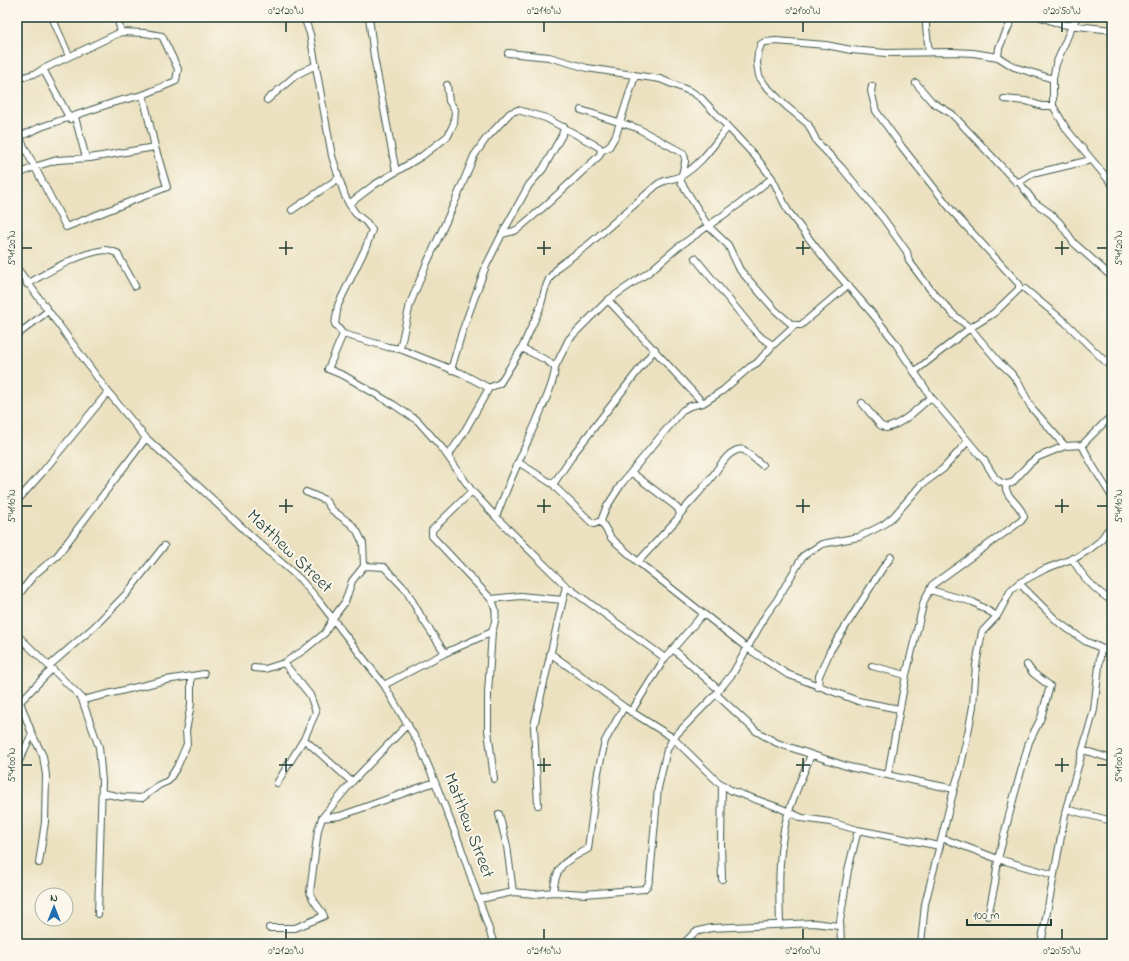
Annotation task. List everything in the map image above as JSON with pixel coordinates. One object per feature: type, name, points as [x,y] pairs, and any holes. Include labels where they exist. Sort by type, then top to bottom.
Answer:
[{"type":"street","points":[[52,17],[69,56]]},
{"type":"street","points":[[117,17],[122,32]]},
{"type":"street","points":[[304,17],[310,34],[332,156],[339,178],[349,204],[356,214],[366,222],[372,230],[363,254],[338,305],[335,324],[343,334],[400,349],[461,373],[489,388]]},
{"type":"street","points":[[369,17],[374,57],[396,172]]},
{"type":"street","points":[[926,17],[929,52]]},
{"type":"street","points":[[998,57],[1000,48],[1013,17]]},
{"type":"street","points":[[1041,17],[1060,24],[1112,30]]},
{"type":"street","points":[[1077,17],[1056,64],[1053,79],[1052,106],[1060,121],[1090,160],[1112,184]]},
{"type":"street","points":[[17,79],[37,73],[43,68],[122,32],[145,33],[162,36],[178,69],[176,81],[143,94],[18,135],[66,227],[167,187],[155,147],[143,94]]},
{"type":"street","points":[[1053,79],[1014,67],[998,57],[968,53],[886,53],[851,50],[826,45],[776,41],[761,44],[758,53],[758,72],[761,80],[772,93],[808,124],[818,142],[842,167],[883,218],[907,252],[909,260],[930,289],[954,315],[970,328],[1018,382],[1031,407],[1064,446]]},
{"type":"street","points":[[508,53],[549,57],[587,68],[660,80],[692,92],[702,98],[755,156],[772,178],[788,210],[828,264],[848,285],[894,341],[931,397],[984,460],[995,478],[1000,482],[1006,484],[1012,482],[1038,457],[1064,446],[1082,445],[1112,415]]},
{"type":"street","points":[[267,100],[296,76],[316,65]]},
{"type":"street","points":[[43,68],[72,118],[86,158]]},
{"type":"street","points":[[502,234],[518,229],[594,161],[599,156],[601,151],[609,147],[616,135],[635,76]]},
{"type":"street","points":[[916,83],[932,102],[952,114],[1012,178],[1016,182],[1019,182],[1034,202],[1051,214],[1060,223],[1074,243],[1112,277]]},
{"type":"street","points":[[349,204],[374,185],[422,156],[448,136],[454,122],[454,110],[449,101],[447,85]]},
{"type":"street","points":[[872,86],[872,100],[880,117],[944,202],[1019,284],[1019,289],[994,313],[970,328],[914,372]]},
{"type":"street","points":[[1004,99],[1026,101],[1042,106],[1052,106]]},
{"type":"street","points":[[400,349],[410,304],[474,156],[485,140],[510,113],[518,110],[546,118],[599,147],[601,151]]},
{"type":"street","points":[[581,110],[637,128],[683,153],[686,160],[680,176],[681,182],[708,226],[728,245],[740,270],[775,310],[795,326]]},
{"type":"street","points":[[451,370],[462,332],[483,273],[502,234],[529,185],[543,169],[562,135],[564,127]]},
{"type":"street","points":[[448,456],[474,416],[489,388],[500,383],[522,348],[540,308],[544,289],[549,279],[559,266],[588,245],[658,184],[680,176],[702,160],[728,127]]},
{"type":"street","points":[[17,175],[34,167],[57,160],[86,158],[155,147]]},
{"type":"street","points":[[1019,182],[1032,174],[1090,160]]},
{"type":"street","points":[[292,210],[339,178]]},
{"type":"street","points":[[496,517],[505,492],[555,374],[555,367],[569,339],[608,300],[649,272],[677,248],[772,178]]},
{"type":"street","points":[[27,284],[82,256],[107,250],[118,253],[135,286]]},
{"type":"street","points":[[695,258],[754,330],[762,338],[774,345]]},
{"type":"street","name":"Matthew Street","points":[[17,268],[27,284],[108,392],[146,438],[294,574],[333,618],[384,685],[419,744],[460,845],[494,944]]},
{"type":"street","points":[[518,462],[554,485],[591,522],[594,524],[601,521],[606,508],[631,472],[683,410],[690,406],[703,403],[722,391],[750,367],[757,363],[795,326],[801,325],[848,285]]},
{"type":"street","points":[[1025,289],[1066,323],[1112,368]]},
{"type":"street","points":[[608,300],[655,349],[703,403]]},
{"type":"street","points":[[17,335],[48,311]]},
{"type":"street","points":[[343,334],[328,369],[345,376],[418,421],[448,456],[472,491],[496,517],[566,586],[665,658]]},
{"type":"street","points":[[522,348],[546,360],[555,367]]},
{"type":"street","points":[[554,485],[575,452],[655,349]]},
{"type":"street","points":[[17,501],[108,392]]},
{"type":"street","points":[[862,403],[880,425],[886,428],[893,427],[907,418],[931,397]]},
{"type":"street","points":[[17,597],[34,575],[57,556],[146,438]]},
{"type":"street","points":[[480,900],[514,892],[535,894],[553,892],[585,894],[644,889],[648,885],[650,877],[658,788],[667,750],[673,738],[733,674],[747,648],[803,556],[822,544],[858,537],[883,525],[894,516],[921,485],[943,469],[968,441]]},
{"type":"street","points":[[1082,445],[1112,497]]},
{"type":"street","points":[[638,562],[730,454],[736,450],[744,450],[762,465]]},
{"type":"street","points":[[631,472],[674,505],[680,514]]},
{"type":"street","points":[[888,774],[906,674],[924,600],[932,585],[1021,521],[1024,517],[1021,509],[1007,492],[1005,488],[1006,484]]},
{"type":"street","points":[[472,491],[432,530],[432,536],[496,606],[495,621],[492,632],[488,693],[488,730],[494,779]]},
{"type":"street","points":[[254,668],[266,669],[284,662],[304,650],[325,633],[333,618],[345,602],[352,581],[364,566],[363,543],[357,531],[351,524],[332,510],[325,500],[306,492]]},
{"type":"street","points":[[601,521],[611,538],[638,562],[747,648],[787,674],[858,701],[899,709]]},
{"type":"street","points":[[921,944],[925,904],[959,774],[968,733],[973,706],[976,665],[982,632],[997,616],[1010,590],[1019,583],[1045,569],[1090,549],[1112,529]]},
{"type":"street","points":[[39,863],[45,822],[46,775],[43,756],[19,703],[51,668],[127,594],[164,546]]},
{"type":"street","points":[[818,687],[819,676],[830,651],[882,569],[892,557]]},
{"type":"street","points":[[1072,558],[1078,570],[1105,597],[1112,601]]},
{"type":"street","points":[[364,566],[384,567],[406,590],[422,618],[446,653]]},
{"type":"street","points":[[1019,583],[1058,622],[1085,641],[1112,653]]},
{"type":"street","points":[[538,805],[534,726],[566,586]]},
{"type":"street","points":[[930,590],[973,602],[997,616]]},
{"type":"street","points":[[491,599],[520,596],[563,600]]},
{"type":"street","points":[[631,712],[665,658],[703,614]]},
{"type":"street","points":[[384,685],[446,653],[492,632]]},
{"type":"street","points":[[17,636],[83,700],[100,747],[102,793],[98,914]]},
{"type":"street","points":[[1041,944],[1066,809],[1094,710],[1101,648]]},
{"type":"street","points":[[674,649],[756,731],[777,743],[849,766],[954,789]]},
{"type":"street","points":[[550,654],[624,708],[673,738],[722,785],[736,793],[780,808],[802,818],[830,822],[858,830],[940,846]]},
{"type":"street","points":[[278,783],[304,739],[316,712],[310,695],[284,662]]},
{"type":"street","points":[[872,666],[906,674]]},
{"type":"street","points":[[988,916],[998,859],[1013,800],[1029,742],[1041,718],[1050,686],[1033,673],[1027,666]]},
{"type":"street","points":[[83,700],[128,688],[204,674]]},
{"type":"street","points":[[102,793],[122,797],[142,798],[168,780],[177,767],[187,744],[186,731],[191,704],[190,676]]},
{"type":"street","points":[[553,892],[557,870],[568,860],[588,849],[598,772],[605,741],[624,708]]},
{"type":"street","points":[[269,928],[294,928],[324,916],[322,911],[312,901],[310,892],[318,830],[322,818],[352,782],[408,724]]},
{"type":"street","points":[[17,765],[32,734]]},
{"type":"street","points":[[304,739],[352,782]]},
{"type":"street","points":[[1083,750],[1112,759]]},
{"type":"street","points":[[780,925],[778,884],[784,829],[811,755]]},
{"type":"street","points":[[322,818],[340,816],[435,782]]},
{"type":"street","points":[[722,785],[722,879]]},
{"type":"street","points":[[1066,809],[1112,821]]},
{"type":"street","points":[[499,814],[507,846],[514,892]]},
{"type":"street","points":[[841,944],[840,926],[848,870],[858,830]]},
{"type":"street","points":[[942,838],[998,859],[1054,875]]},
{"type":"street","points":[[683,944],[695,932],[711,928],[813,923],[840,926]]}]
